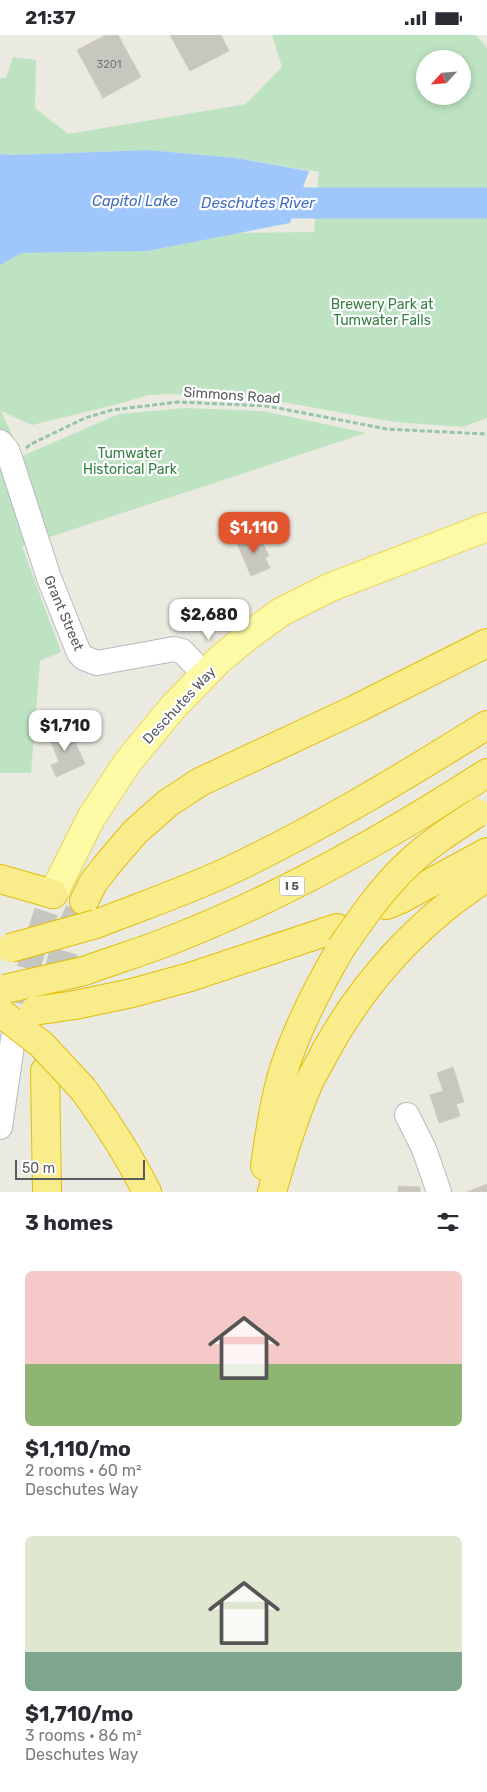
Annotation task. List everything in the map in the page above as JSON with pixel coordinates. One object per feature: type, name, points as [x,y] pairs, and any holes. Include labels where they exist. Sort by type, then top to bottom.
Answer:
[{"type":"highway","points":[[90,912],[94,883],[135,832],[174,799],[200,782],[356,709],[487,643]]},
{"type":"highway","points":[[356,709],[487,654]]},
{"type":"highway","points":[[5,949],[90,912],[232,869],[269,851],[395,782],[487,725]]},
{"type":"highway","name":"I 5","points":[[2,1000],[174,939],[281,891],[348,856],[487,773]]},
{"type":"highway","points":[[261,1192],[271,1122],[280,1080],[291,1047],[339,938],[372,905],[408,863],[482,810]]},
{"type":"highway","points":[[386,905],[401,899],[487,852]]},
{"type":"highway","points":[[272,1192],[287,1138],[307,1085],[334,1037],[364,991],[400,949],[440,911],[487,877]]},
{"type":"highway","points":[[0,879],[50,900]]},
{"type":"highway","points":[[44,1018],[75,1005],[132,993],[339,938]]},
{"type":"highway","points":[[2,1000],[84,1089],[136,1169],[147,1192]]},
{"type":"highway","points":[[45,1071],[47,1192]]},
{"type":"main road","name":"Deschutes Way","points":[[50,900],[91,818],[127,763],[174,705],[248,636],[281,612],[331,587],[487,527]]},
{"type":"street","name":"Grant Street","points":[[0,442],[7,451],[12,463],[49,578],[79,653],[84,659],[96,663],[174,649],[182,651],[205,675]]},
{"type":"street","points":[[0,1127],[13,1039]]},
{"type":"street","points":[[407,1115],[424,1149],[439,1192]]},
{"type":"path","name":"Simmons Road","points":[[24,451],[31,444],[94,415],[122,408],[178,402],[268,406],[387,429],[487,434]]},
{"type":"green space","points":[[272,35],[476,35],[487,48],[487,418],[463,427],[394,422],[260,398],[166,394],[149,395],[32,425],[1,411],[22,456],[119,414],[185,408],[263,411],[366,433],[22,546],[61,652],[40,661],[31,773],[0,773],[0,265],[22,253],[148,251],[238,233],[314,232],[319,172],[236,158],[148,150],[0,154],[0,78],[6,78],[13,57],[36,60],[35,108],[68,134],[246,104],[282,67]]},
{"type":"water","name":"Capitol Lake","points":[[148,150],[236,158],[309,171],[290,223],[148,251],[22,253],[0,265],[0,154]]},
{"type":"building","points":[[106,35],[118,35],[141,77],[103,98],[77,50]]},
{"type":"building","points":[[170,35],[221,35],[229,51],[190,71]]},
{"type":"building","points":[[255,533],[260,544],[263,543],[269,556],[265,558],[270,568],[251,576],[236,541]]},
{"type":"building","points":[[68,726],[85,764],[56,777],[51,765],[59,762],[48,735]]},
{"type":"building","points":[[453,1067],[464,1102],[456,1104],[460,1116],[439,1123],[430,1095],[443,1091],[437,1073]]},
{"type":"building","points":[[487,1184],[487,1192],[467,1192]]},
{"type":"building","points":[[398,1186],[420,1187],[420,1192],[398,1192]]},
{"type":"waterway","name":"Deschutes River","points":[[256,203],[487,203]]},
{"type":"tunnel","points":[[49,1019],[66,944],[84,901]]},
{"type":"tunnel","points":[[13,1039],[31,958],[48,906]]},
{"type":"park label","name":"Brewery Park at Tumwater Falls","points":[[382,312]]},
{"type":"park label","name":"Tumwater Historical Park","points":[[130,461]]}]
